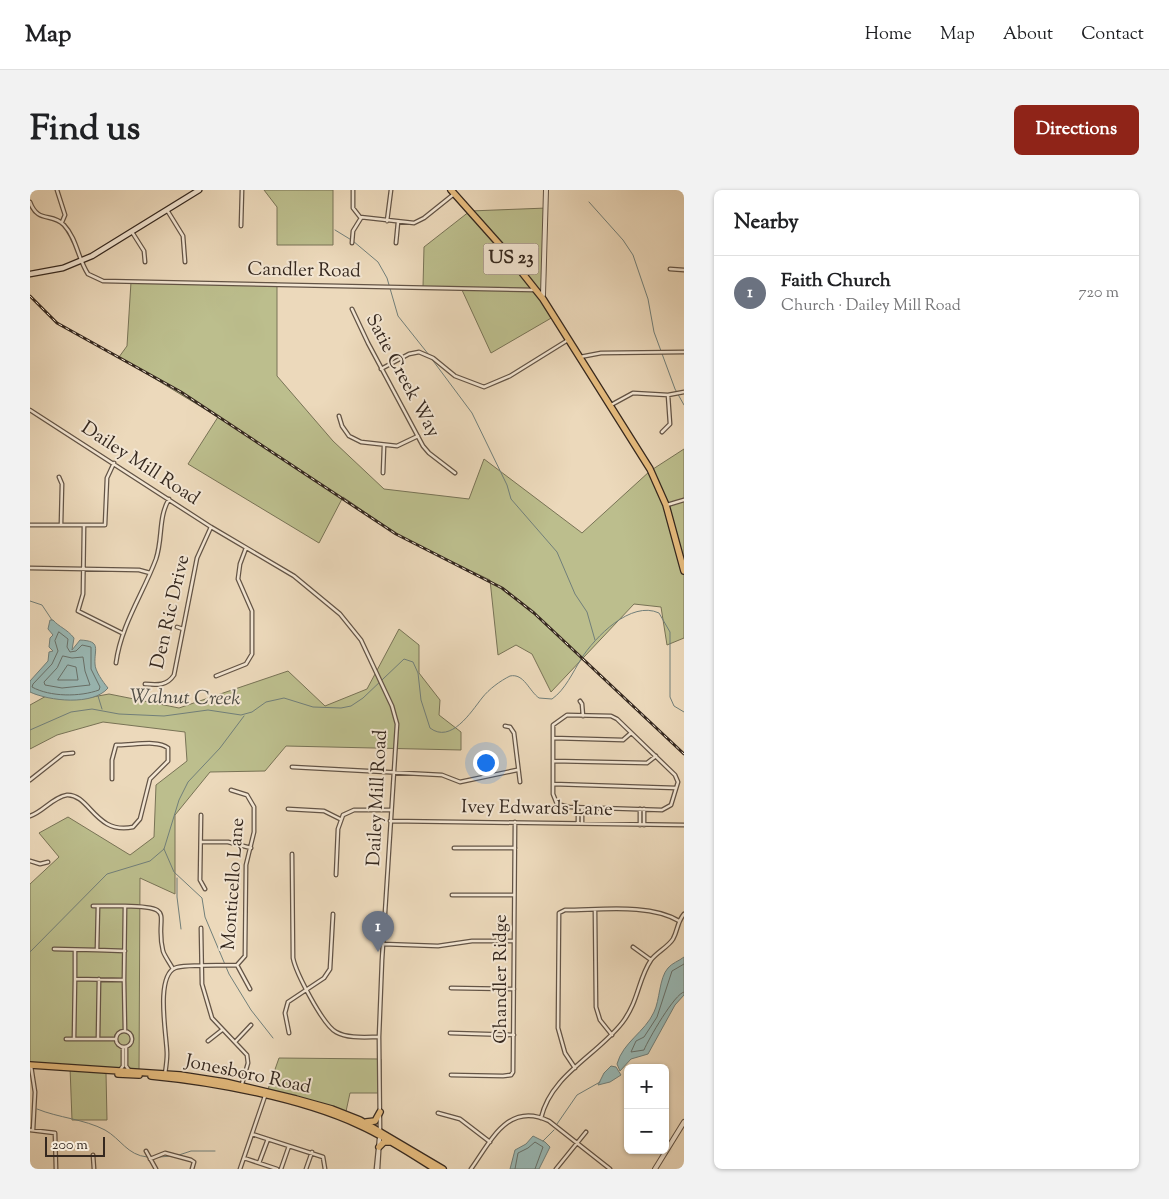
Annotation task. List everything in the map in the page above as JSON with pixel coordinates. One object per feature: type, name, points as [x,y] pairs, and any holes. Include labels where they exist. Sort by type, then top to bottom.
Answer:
[{"type":"main road","points":[[30,274],[56,270],[81,261],[199,190]]},
{"type":"main road","name":"US 23","points":[[453,192],[535,290],[543,297],[650,469],[666,505],[684,571]]},
{"type":"main road","name":"Jonesboro Road","points":[[30,1067],[165,1075],[266,1094],[332,1109],[364,1122],[443,1169]]},
{"type":"main road","name":"Jonesboro Road","points":[[30,1067],[119,1070],[242,1086],[336,1115],[380,1132],[391,1142],[435,1169]]},
{"type":"main road","points":[[364,1122],[375,1121],[380,1112]]},
{"type":"main road","points":[[379,1148],[384,1142],[391,1142]]},
{"type":"street","points":[[57,190],[65,215],[62,222]]},
{"type":"street","points":[[241,226],[242,190]]},
{"type":"street","points":[[353,190],[354,212],[361,218],[398,222],[418,222],[453,192]]},
{"type":"street","points":[[387,221],[391,190]]},
{"type":"street","points":[[543,297],[546,190]]},
{"type":"street","points":[[30,202],[31,210],[39,216],[62,222],[73,238],[81,261]]},
{"type":"street","points":[[167,210],[183,236],[185,262]]},
{"type":"street","points":[[352,243],[353,231],[361,218]]},
{"type":"street","points":[[396,242],[398,222]]},
{"type":"street","points":[[132,232],[144,251],[145,262]]},
{"type":"street","name":"Candler Road","points":[[81,261],[88,274],[103,281],[535,290]]},
{"type":"street","points":[[670,270],[684,270]]},
{"type":"street","name":"Satie Creek Way","points":[[352,309],[381,369],[418,436],[429,453],[455,473]]},
{"type":"street","points":[[381,369],[409,354],[419,352],[433,358],[455,376],[484,387],[510,376],[568,340]]},
{"type":"street","points":[[579,357],[601,353],[684,352]]},
{"type":"street","points":[[610,405],[633,393],[668,394],[684,392]]},
{"type":"street","points":[[662,432],[670,424],[668,394]]},
{"type":"street","name":"Dailey Mill Road","points":[[30,410],[211,527],[302,582],[340,614],[361,640],[396,718],[383,944],[380,1037],[380,1132]]},
{"type":"street","points":[[339,416],[346,431],[354,440],[384,446],[397,446],[418,436]]},
{"type":"street","points":[[383,473],[384,446]]},
{"type":"street","points":[[30,525],[84,526],[106,524],[107,478],[114,463]]},
{"type":"street","points":[[59,477],[62,484],[61,525]]},
{"type":"street","points":[[116,663],[122,634],[150,573],[160,542],[161,518],[170,499]]},
{"type":"street","points":[[666,505],[684,500]]},
{"type":"street","points":[[84,526],[83,594],[78,611],[122,634]]},
{"type":"street","name":"Den Ric Drive","points":[[145,684],[163,684],[172,679],[176,670],[197,558],[211,527]]},
{"type":"street","points":[[216,676],[246,664],[252,654],[252,610],[238,579],[240,564],[246,548]]},
{"type":"street","points":[[30,568],[139,570],[150,573]]},
{"type":"street","points":[[177,627],[183,628]]},
{"type":"street","points":[[580,701],[583,716]]},
{"type":"street","points":[[567,715],[583,716],[614,717],[676,775],[678,780],[674,800],[669,807],[662,810],[580,808],[556,804],[553,784],[554,725],[559,719],[567,715]]},
{"type":"street","points":[[505,726],[510,727],[514,733],[517,770],[520,782]]},
{"type":"street","points":[[553,738],[623,740],[631,733]]},
{"type":"street","points":[[30,816],[38,814],[62,796],[69,795],[80,800],[104,823],[119,828],[133,827],[140,819],[150,778],[168,762],[168,748],[153,743],[132,746],[116,745],[112,760],[112,780]]},
{"type":"street","points":[[30,780],[62,754],[73,753]]},
{"type":"street","points":[[553,761],[643,763],[651,761],[656,756]]},
{"type":"street","points":[[292,766],[442,775],[460,782],[517,770]]},
{"type":"street","points":[[553,784],[676,788]]},
{"type":"street","name":"Monticello Lane","points":[[173,969],[237,965],[243,959],[246,952],[246,864],[254,841],[253,802],[244,793],[231,790]]},
{"type":"street","points":[[580,808],[580,823]]},
{"type":"street","points":[[288,809],[324,811],[340,819]]},
{"type":"street","points":[[642,809],[642,825]]},
{"type":"street","points":[[336,875],[340,819],[345,813],[354,810],[390,810]]},
{"type":"street","points":[[201,815],[200,880],[205,889]]},
{"type":"street","name":"Ivey Edwards Lane","points":[[390,821],[684,825]]},
{"type":"street","name":"Chandler Ridge","points":[[451,1074],[512,1074],[514,1035],[515,822]]},
{"type":"street","points":[[201,842],[228,842],[251,848]]},
{"type":"street","points":[[454,848],[515,848]]},
{"type":"street","points":[[292,854],[293,958],[296,972],[328,1024],[336,1032],[353,1036],[380,1037]]},
{"type":"street","points":[[30,861],[40,864],[48,862]]},
{"type":"street","points":[[452,894],[514,895]]},
{"type":"street","points":[[93,906],[148,906],[158,910],[163,918],[164,953],[173,969],[165,983],[164,1036],[167,1052],[165,1075]]},
{"type":"street","points":[[97,950],[98,906]]},
{"type":"street","points":[[124,1047],[130,1045],[132,1037],[125,1031],[125,906]]},
{"type":"street","points":[[576,1068],[562,1046],[557,1024],[558,916],[563,910],[651,910],[665,913],[679,921]]},
{"type":"street","points":[[595,910],[596,1007],[600,1020],[612,1035]]},
{"type":"street","points":[[289,1033],[286,1006],[291,998],[324,978],[330,969],[333,914]]},
{"type":"street","points":[[541,1118],[552,1089],[612,1035],[633,1007],[651,960],[674,938],[679,921],[684,914]]},
{"type":"street","points":[[202,928],[203,991],[212,1018],[245,1053],[248,1060],[242,1086]]},
{"type":"street","points":[[383,944],[438,946],[472,941],[514,940]]},
{"type":"street","points":[[54,948],[125,951]]},
{"type":"street","points":[[633,948],[651,960]]},
{"type":"street","points":[[74,950],[74,1039]]},
{"type":"street","points":[[237,965],[250,989]]},
{"type":"street","points":[[75,979],[124,980]]},
{"type":"street","points":[[98,1039],[99,979]]},
{"type":"street","points":[[451,988],[514,989]]},
{"type":"street","points":[[235,1042],[251,1025]]},
{"type":"street","points":[[208,1041],[222,1030]]},
{"type":"street","points":[[116,1040],[118,1034],[125,1031]]},
{"type":"street","points":[[450,1033],[514,1035]]},
{"type":"street","points":[[66,1039],[116,1040],[124,1047],[126,1066],[130,1071]]},
{"type":"street","points":[[119,1070],[123,1066],[124,1047]]},
{"type":"street","points":[[30,1067],[35,1092],[32,1130],[55,1133],[56,1169]]},
{"type":"street","points":[[240,1169],[266,1094]]},
{"type":"street","points":[[438,1113],[460,1119],[490,1142]]},
{"type":"street","points":[[471,1169],[490,1142],[510,1119],[519,1117],[541,1118],[610,1169]]},
{"type":"street","points":[[655,1169],[684,1122]]},
{"type":"street","points":[[377,1169],[380,1132]]},
{"type":"street","points":[[377,1169],[380,1132]]},
{"type":"street","points":[[556,1169],[586,1132]]},
{"type":"street","points":[[252,1134],[323,1156],[325,1169]]},
{"type":"street","points":[[259,1163],[268,1139]]},
{"type":"street","points":[[281,1169],[289,1146]]},
{"type":"street","points":[[146,1150],[156,1169]]},
{"type":"street","points":[[306,1169],[312,1152]]},
{"type":"street","points":[[150,1159],[165,1153],[182,1157],[194,1162],[192,1169]]},
{"type":"street","points":[[94,1155],[94,1169]]},
{"type":"street","points":[[244,1158],[277,1169]]},
{"type":"green space","points":[[264,190],[333,190],[333,245],[277,245],[277,207]]},
{"type":"green space","points":[[547,208],[545,303],[553,317],[491,353],[462,290],[423,287],[424,247],[470,211]]},
{"type":"green space","points":[[131,282],[277,283],[277,376],[333,441],[384,489],[469,499],[484,459],[582,533],[650,471],[684,449],[684,556],[680,556],[684,572],[684,638],[667,645],[661,607],[634,604],[551,692],[532,654],[516,645],[498,655],[490,580],[401,537],[343,497],[319,543],[188,464],[218,417],[119,357],[127,346]]},
{"type":"green space","points":[[399,629],[419,645],[419,673],[440,700],[439,715],[461,732],[461,750],[286,746],[265,771],[210,772],[175,815],[175,894],[140,878],[139,1074],[106,1073],[107,1120],[72,1120],[70,1067],[30,1068],[30,884],[59,857],[39,833],[68,817],[130,855],[154,837],[156,785],[187,761],[185,732],[103,722],[57,735],[30,749],[30,705],[48,695],[87,698],[109,694],[179,708],[288,671],[325,706],[367,689]]},
{"type":"green space","points":[[279,1058],[381,1059],[381,1093],[350,1093],[345,1116],[266,1095]]},
{"type":"water","points":[[50,620],[53,620],[69,632],[74,638],[72,650],[80,640],[94,644],[96,650],[95,667],[108,688],[101,694],[82,700],[70,700],[48,698],[30,692],[30,681],[48,661],[49,652],[53,651],[49,647],[50,638],[53,635],[48,629]]},
{"type":"water","points":[[684,957],[684,995],[675,1005],[648,1054],[631,1059],[624,1064],[620,1071],[617,1064],[620,1056],[654,1012],[661,983],[665,972],[671,965]]},
{"type":"water","points":[[611,1066],[616,1067],[621,1075],[610,1082],[598,1085],[604,1073]]},
{"type":"water","points":[[533,1136],[550,1147],[539,1169],[510,1169],[515,1150],[526,1144]]},
{"type":"waterway","points":[[589,202],[623,240],[633,255],[648,299],[654,332],[675,389],[684,405]]},
{"type":"waterway","points":[[335,230],[353,241],[378,262],[387,278],[398,316],[429,355]]},
{"type":"waterway","points":[[431,358],[472,413],[507,485],[511,499],[557,552],[575,594],[587,612],[595,640]]},
{"type":"waterway","points":[[30,601],[42,605],[52,620]]},
{"type":"waterway","name":"Walnut Creek","points":[[30,730],[71,712],[92,709],[119,714],[164,716],[208,710],[241,715],[252,712],[266,702],[284,698],[313,707],[341,708],[351,706],[363,698],[404,659],[413,662],[418,673],[421,700],[430,728],[438,732],[445,732],[460,724],[488,691],[510,676],[519,677],[523,680],[539,698],[552,699],[565,686],[587,650],[604,631],[626,616],[648,610],[659,613],[670,632],[670,697],[674,706],[684,712]]},
{"type":"waterway","points":[[98,696],[102,709]]},
{"type":"waterway","points":[[30,952],[107,874],[150,861],[164,849],[179,800],[188,782],[220,748],[244,716]]},
{"type":"waterway","points":[[164,849],[174,872],[202,898],[205,917],[229,974],[251,1010],[273,1038]]},
{"type":"waterway","points":[[177,878],[181,929]]},
{"type":"waterway","points":[[557,1124],[577,1095],[600,1082]]},
{"type":"waterway","points":[[37,1109],[97,1126],[111,1134],[134,1153],[147,1157]]},
{"type":"waterway","points":[[543,1141],[554,1130]]},
{"type":"waterway","points":[[176,1156],[191,1151],[215,1151]]},
{"type":"waterway","points":[[159,1157],[172,1156]]},
{"type":"railway","points":[[30,296],[57,323],[181,392],[396,534],[502,588],[534,613],[684,754]]},
{"type":"place","name":"Faith Church","points":[[378,952]]}]
